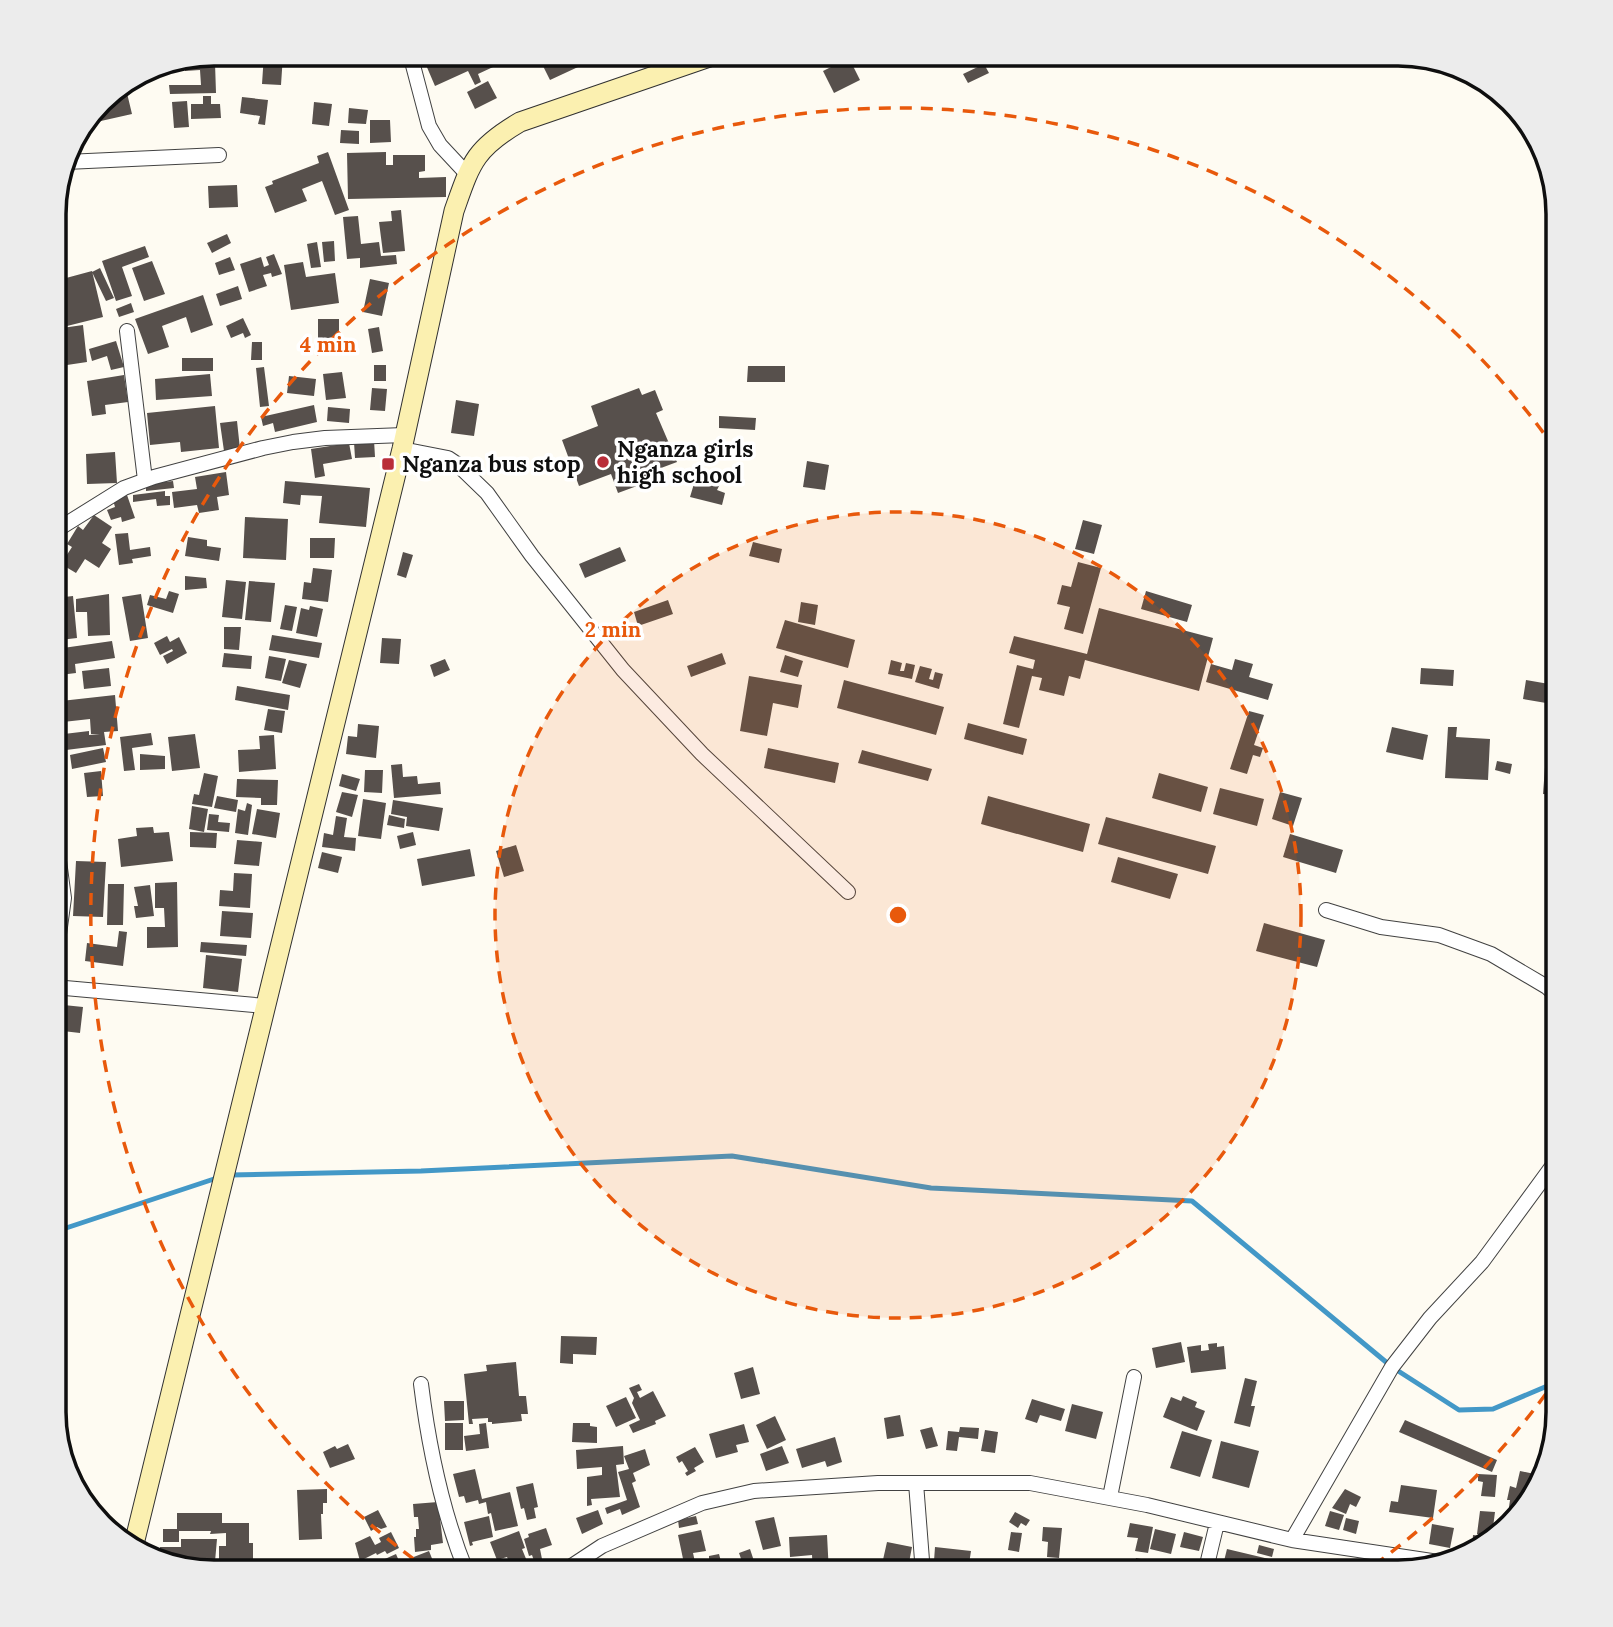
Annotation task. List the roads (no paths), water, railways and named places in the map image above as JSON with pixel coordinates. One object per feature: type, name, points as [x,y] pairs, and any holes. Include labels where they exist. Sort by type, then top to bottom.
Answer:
[{"type":"main road","points":[[135,1538],[403,442],[454,211],[467,174],[479,152],[493,137],[520,122],[682,66]]},
{"type":"street","points":[[413,66],[429,126],[440,145],[467,174]]},
{"type":"street","points":[[77,162],[219,155]]},
{"type":"street","points":[[127,331],[145,480]]},
{"type":"street","points":[[67,523],[124,488],[145,480],[293,442],[325,438],[403,442],[448,458],[487,493],[623,670],[702,754],[848,892]]},
{"type":"street","points":[[1326,910],[1381,927],[1439,935],[1491,954],[1546,986]]},
{"type":"street","points":[[66,988],[266,1006]]},
{"type":"street","points":[[1292,1540],[1392,1367],[1430,1318],[1482,1262],[1546,1175]]},
{"type":"street","points":[[1110,1497],[1134,1377]]},
{"type":"street","points":[[421,1384],[431,1454],[447,1517],[462,1560]]},
{"type":"street","points":[[581,1560],[602,1546],[702,1503],[754,1491],[878,1483],[1030,1483],[1110,1497],[1292,1540],[1419,1559]]},
{"type":"street","points":[[916,1483],[922,1560]]},
{"type":"street","points":[[1208,1560],[1217,1523]]},
{"type":"waterway","points":[[230,1175],[421,1171],[732,1156],[931,1188],[1192,1201],[1392,1367],[1459,1410],[1493,1409],[1546,1387]]},
{"type":"waterway","points":[[66,1228],[217,1178]]},
{"type":"place","name":"Nganza girls high school","points":[[603,462]]},
{"type":"place","name":"Nganza bus stop","points":[[388,464]]}]
